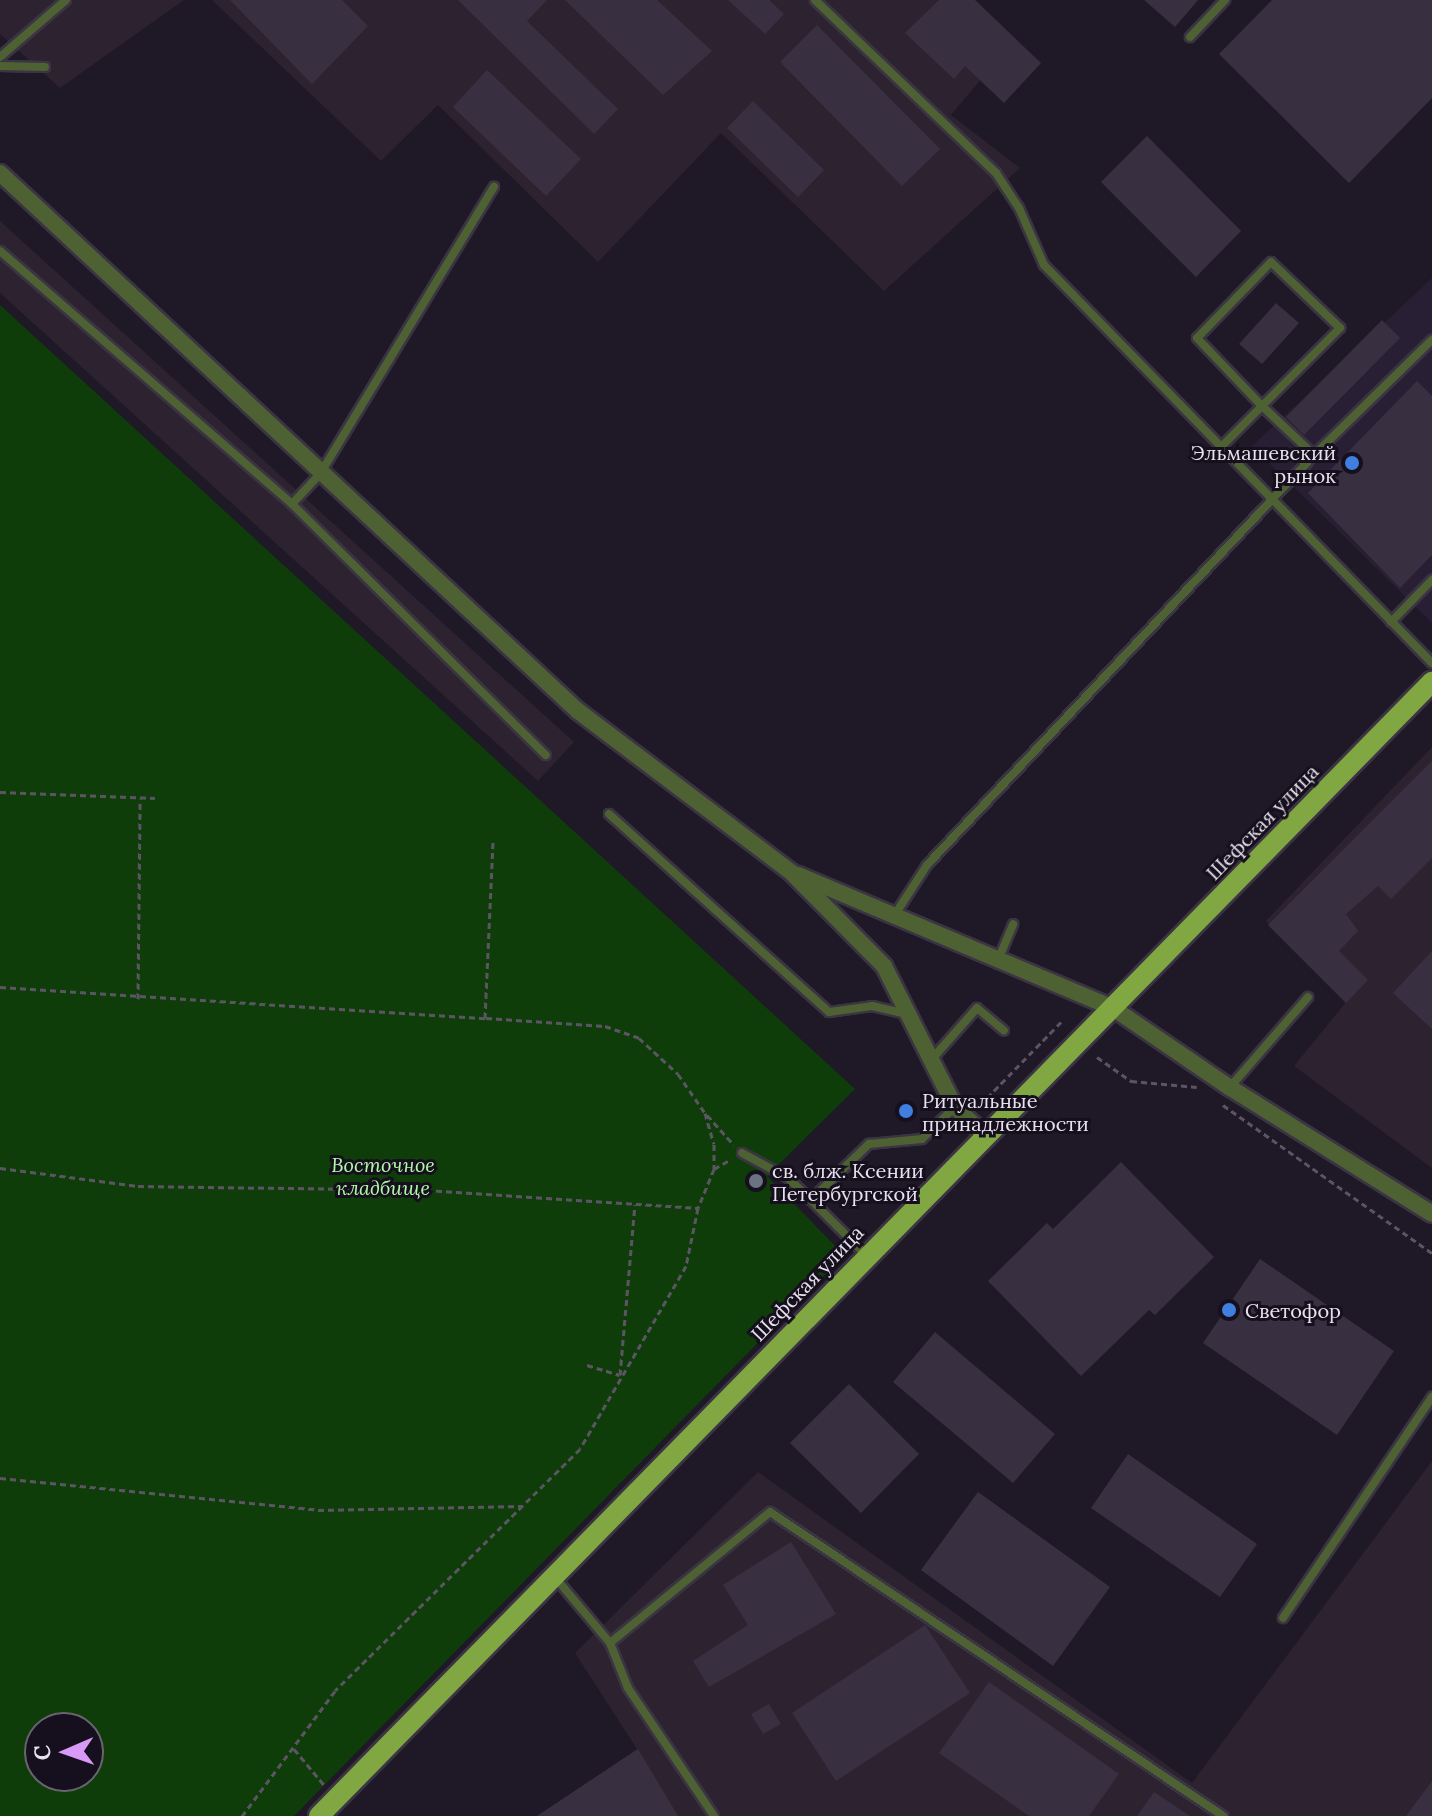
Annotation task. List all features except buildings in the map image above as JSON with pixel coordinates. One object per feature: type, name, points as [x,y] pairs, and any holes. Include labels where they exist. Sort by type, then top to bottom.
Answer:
[{"type":"main road","name":"Шефская улица","points":[[319,1816],[1432,682]]},
{"type":"street","points":[[0,173],[578,711],[792,873],[884,966],[961,1112],[986,1136]]},
{"type":"street","points":[[792,873],[896,913],[998,961],[1113,1008],[1229,1087],[1432,1214]]},
{"type":"lane","points":[[0,57],[66,0]]},
{"type":"lane","points":[[815,0],[996,173],[1019,208],[1044,265],[1270,502],[1432,663]]},
{"type":"lane","points":[[1190,37],[1225,0]]},
{"type":"lane","points":[[0,66],[45,67]]},
{"type":"lane","points":[[292,504],[320,474],[494,187]]},
{"type":"lane","points":[[0,251],[292,504],[546,755]]},
{"type":"lane","points":[[1220,448],[1262,406],[1340,328],[1271,262],[1197,338],[1262,406],[1314,455]]},
{"type":"lane","points":[[896,913],[927,865],[1314,455],[1432,340]]},
{"type":"lane","points":[[1391,622],[1432,580]]},
{"type":"lane","points":[[609,814],[829,1012],[872,1006],[908,1014]]},
{"type":"lane","points":[[998,961],[1013,924]]},
{"type":"lane","points":[[1229,1087],[1308,997]]},
{"type":"lane","points":[[931,1060],[977,1008],[1004,1031]]},
{"type":"lane","points":[[811,1200],[869,1144],[922,1139],[961,1112]]},
{"type":"lane","points":[[742,1153],[788,1178],[868,1256]]},
{"type":"lane","points":[[1283,1618],[1432,1397]]},
{"type":"lane","points":[[610,1643],[770,1512],[1223,1816]]},
{"type":"lane","points":[[554,1575],[610,1643],[628,1688],[714,1816]]},
{"type":"path","points":[[0,792],[155,798]]},
{"type":"path","points":[[138,999],[140,799]]},
{"type":"path","points":[[485,1018],[493,839]]},
{"type":"path","points":[[0,987],[138,999],[605,1026],[639,1038],[678,1074],[705,1113],[742,1153],[714,1169]]},
{"type":"path","points":[[961,1112],[1061,1022]]},
{"type":"path","points":[[1097,1057],[1131,1081],[1197,1086],[1209,1095]]},
{"type":"path","points":[[1221,1104],[1432,1253]]},
{"type":"path","points":[[242,1816],[335,1691],[580,1449],[620,1375],[686,1266],[698,1208],[714,1169],[714,1144],[705,1113]]},
{"type":"path","points":[[0,1168],[138,1186],[426,1190],[698,1208]]},
{"type":"path","points":[[620,1375],[635,1205]]},
{"type":"path","points":[[587,1365],[620,1375]]},
{"type":"path","points":[[0,1478],[318,1510],[524,1506]]},
{"type":"path","points":[[294,1749],[336,1799]]},
{"type":"shaded area","points":[[0,0],[184,0],[60,88],[0,34]]},
{"type":"shaded area","points":[[212,0],[971,0],[1008,47],[951,115],[1020,168],[884,291],[721,133],[598,262],[438,105],[381,161]]},
{"type":"shaded area","points":[[0,221],[574,742],[538,781],[0,293]]},
{"type":"shaded area","name":"Эльмашевский рынок","points":[[1432,278],[1432,623],[1252,446]]},
{"type":"shaded area","points":[[1432,747],[1432,1168],[1294,1066],[1346,1002],[1266,921]]},
{"type":"shaded area","points":[[1432,1461],[1432,1816],[537,1816],[637,1749],[575,1653],[758,1472],[1192,1783]]},
{"type":"green space","name":"Восточное кладбище","points":[[0,305],[855,1089],[767,1176],[844,1255],[294,1816],[0,1816]]},
{"type":"place","name":"Эльмашевский рынок","points":[[1352,463]]},
{"type":"place","name":"Ритуальные принадлежности","points":[[906,1111]]},
{"type":"place","name":"св. блж. Ксении Петербургской","points":[[756,1181]]},
{"type":"place","name":"Светофор","points":[[1229,1310]]}]
